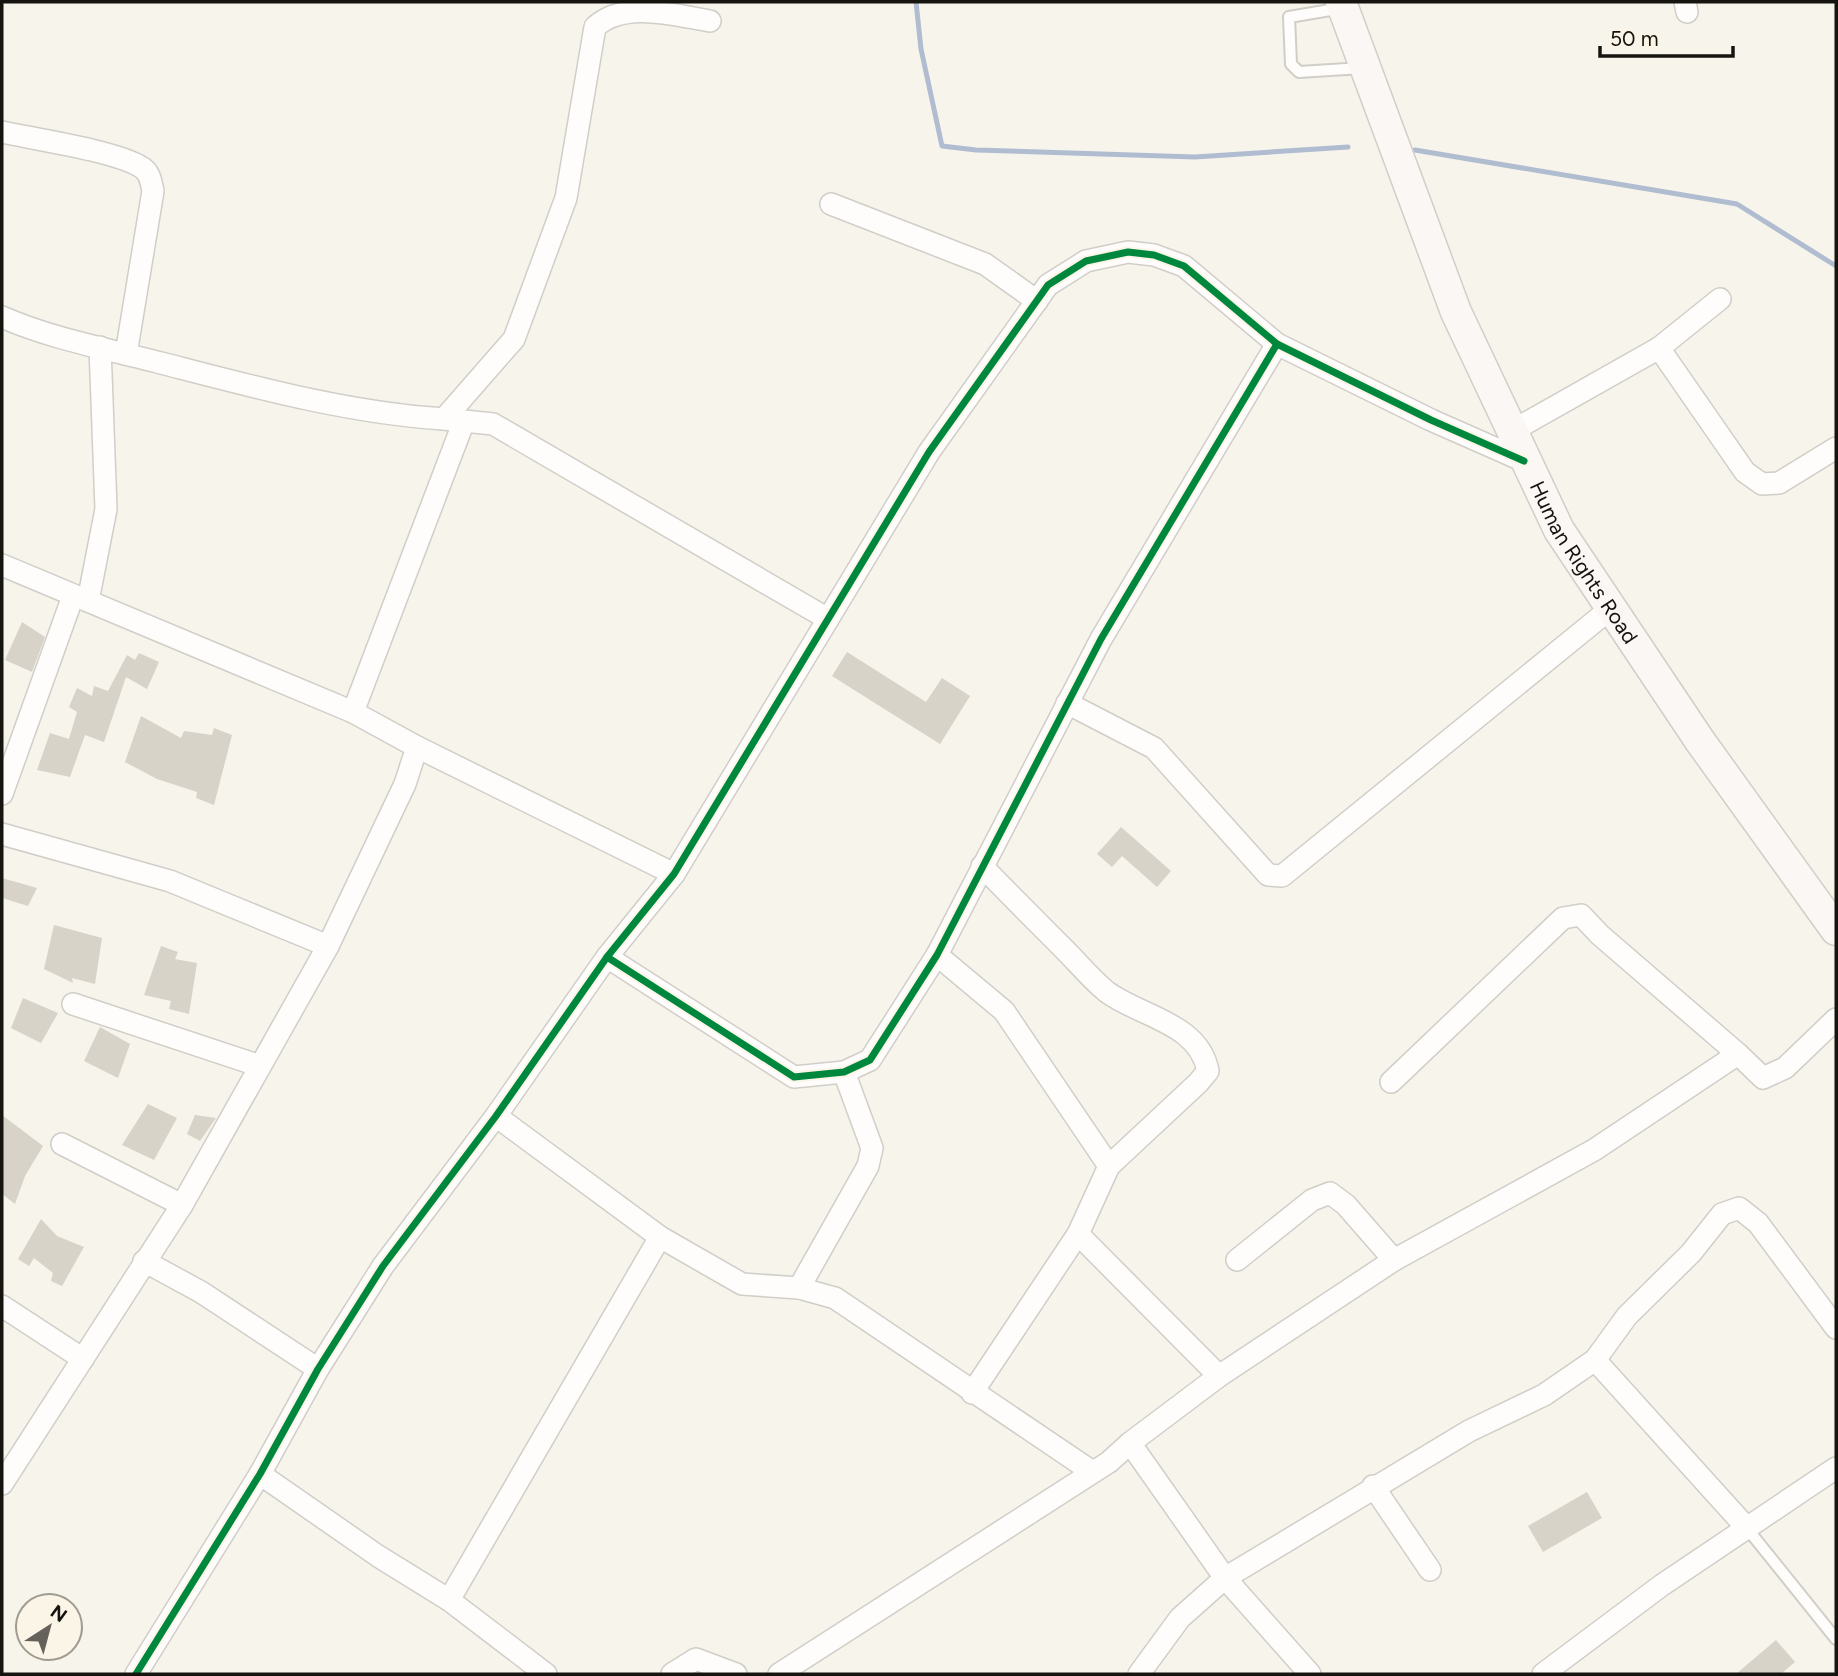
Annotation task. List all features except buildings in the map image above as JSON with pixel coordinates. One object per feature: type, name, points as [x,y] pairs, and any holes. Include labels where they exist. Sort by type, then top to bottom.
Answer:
[{"type":"street","name":"Human Rights Road","points":[[1342,5],[1456,312],[1524,461],[1559,530],[1610,609],[1836,930]]},
{"type":"street","points":[[353,712],[454,420],[514,339],[566,198],[595,27],[605,16],[634,8],[710,21]]},
{"type":"street","points":[[2,132],[110,157],[142,167],[150,177],[153,191],[126,354]]},
{"type":"street","points":[[831,204],[985,264],[1037,301]]},
{"type":"street","points":[[136,1674],[260,1474],[318,1369],[383,1266],[496,1116],[607,957],[674,874],[929,452],[1048,285],[1086,261],[1128,251],[1154,255],[1184,266],[1277,344],[1431,420],[1524,461]]},
{"type":"street","points":[[1512,431],[1659,348],[1720,299]]},
{"type":"street","points":[[2,317],[100,347],[293,397],[400,417],[493,424],[828,619]]},
{"type":"street","points":[[607,957],[794,1077],[844,1072],[870,1060],[937,955],[1101,639],[1277,344]]},
{"type":"street","points":[[2,794],[80,598],[106,509],[100,347]]},
{"type":"street","points":[[1659,348],[1745,472],[1762,484],[1779,483],[1836,449]]},
{"type":"street","points":[[2,565],[353,712],[417,747],[674,874]]},
{"type":"street","points":[[1068,703],[1154,748],[1268,875],[1282,876],[1610,609]]},
{"type":"street","points":[[2,1484],[182,1205],[328,946],[404,784],[417,747]]},
{"type":"street","points":[[2,834],[170,881],[328,946]]},
{"type":"street","points":[[972,1393],[1078,1234],[1109,1166],[1208,1071],[1205,1054],[1193,1041],[1161,1018],[1130,1006],[1105,990],[982,866]]},
{"type":"street","points":[[1391,1082],[1563,918],[1581,915],[1600,935],[1763,1078],[1785,1068],[1836,1019]]},
{"type":"street","points":[[937,955],[1004,1011],[1109,1166]]},
{"type":"street","points":[[73,1004],[260,1066]]},
{"type":"street","points":[[779,1674],[1091,1471],[1109,1462],[1219,1376],[1394,1260],[1594,1150],[1738,1054]]},
{"type":"street","points":[[799,1288],[868,1166],[872,1148],[844,1072]]},
{"type":"street","points":[[496,1116],[660,1237],[742,1284],[799,1288],[835,1298],[1091,1471]]},
{"type":"street","points":[[61,1144],[182,1205]]},
{"type":"street","points":[[1237,1260],[1312,1200],[1330,1193],[1346,1205],[1394,1260]]},
{"type":"street","points":[[1139,1674],[1180,1618],[1225,1578],[1373,1486],[1469,1431],[1544,1395],[1595,1360],[1627,1316],[1691,1253],[1722,1214],[1739,1209],[1758,1223],[1836,1328]]},
{"type":"street","points":[[1078,1234],[1219,1376]]},
{"type":"street","points":[[449,1600],[660,1237]]},
{"type":"street","points":[[144,1261],[201,1292],[318,1369]]},
{"type":"street","points":[[2,1306],[83,1359]]},
{"type":"street","points":[[1595,1360],[1746,1527]]},
{"type":"street","points":[[1130,1443],[1225,1578],[1310,1674]]},
{"type":"street","points":[[1544,1674],[1746,1527],[1836,1468]]},
{"type":"street","points":[[260,1474],[378,1556],[449,1600],[546,1674]]},
{"type":"street","points":[[1373,1486],[1430,1570]]},
{"type":"street","points":[[672,1674],[696,1659],[736,1674]]},
{"type":"lane","points":[[1342,5],[1289,17],[1291,64],[1299,72],[1365,68]]},
{"type":"lane","points":[[1746,1527],[1836,1639]]},
{"type":"waterway","points":[[916,2],[921,49],[942,146],[976,150],[1195,157],[1348,147]]},
{"type":"waterway","points":[[1415,150],[1737,204],[1836,266]]},
{"type":"cycle path","points":[[607,957],[674,874],[929,452],[1048,285],[1086,261],[1128,252],[1154,255],[1184,266],[1277,344],[1431,420],[1524,461]]},
{"type":"cycle path","points":[[136,1674],[260,1474],[318,1369],[383,1266],[496,1116],[607,957],[794,1077],[844,1072],[870,1060],[937,955],[1101,639],[1277,344]]}]
